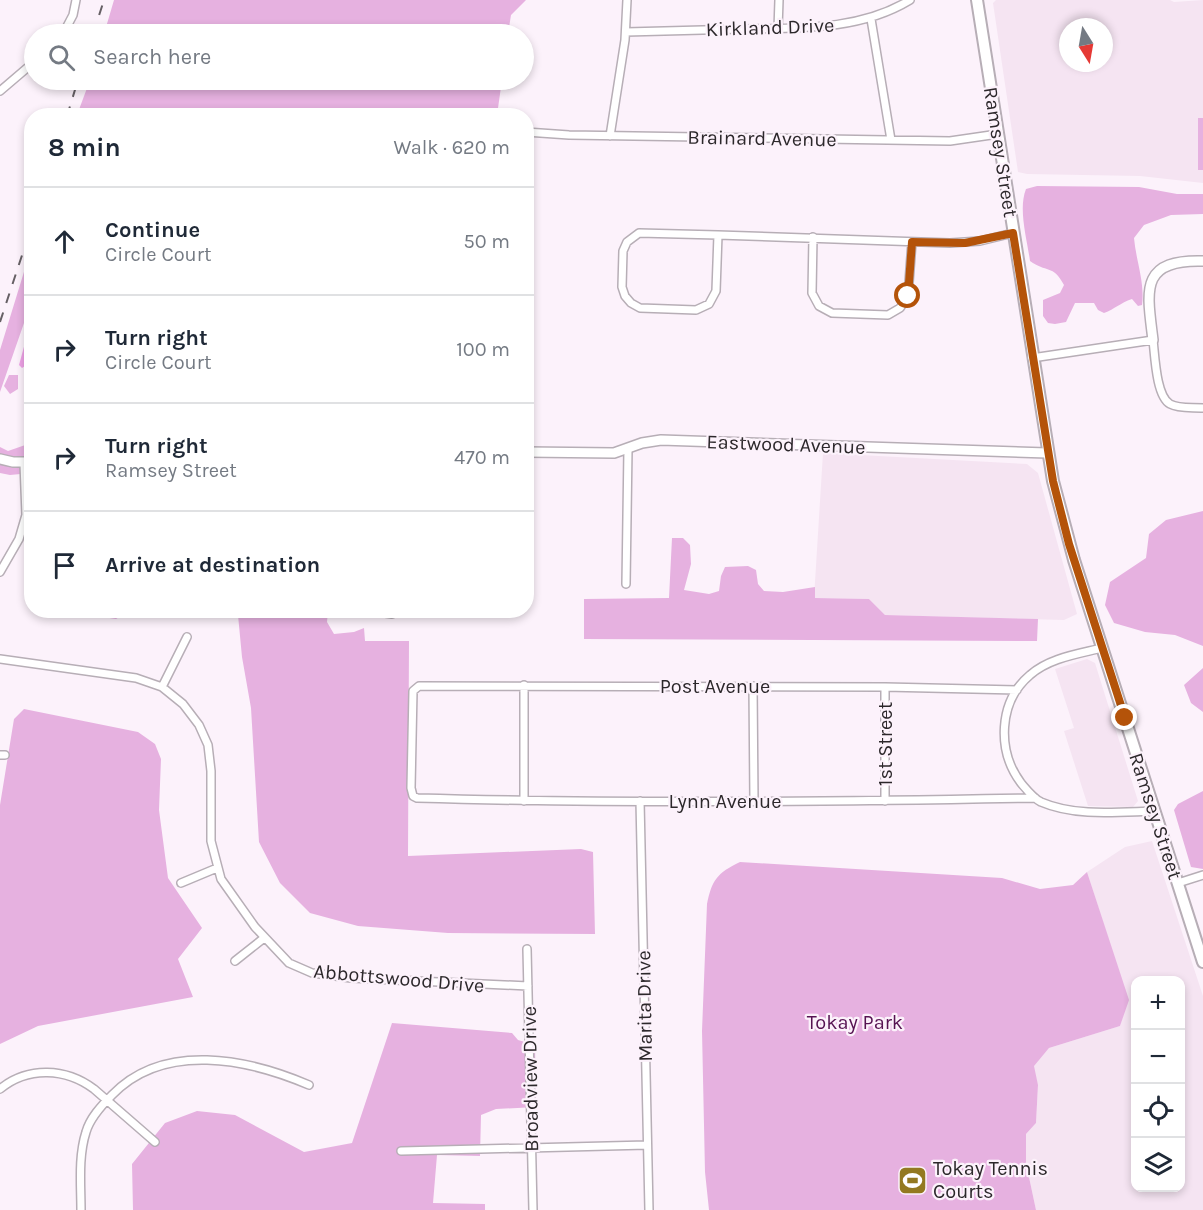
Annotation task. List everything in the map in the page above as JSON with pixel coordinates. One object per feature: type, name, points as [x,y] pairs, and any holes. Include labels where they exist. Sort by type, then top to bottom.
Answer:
[{"type":"main road","name":"Ramsey Street","points":[[977,0],[1047,453],[1069,544],[1203,962]]},
{"type":"street","points":[[68,24],[76,0]]},
{"type":"street","points":[[610,136],[626,32],[627,0]]},
{"type":"street","points":[[778,29],[779,0]]},
{"type":"street","name":"Kirkland Drive","points":[[626,32],[778,29],[842,25],[872,19],[910,0]]},
{"type":"street","points":[[872,19],[891,140]]},
{"type":"street","points":[[0,91],[24,71]]},
{"type":"street","name":"Brainard Avenue","points":[[534,133],[610,136],[950,141],[998,134]]},
{"type":"street","points":[[718,235],[716,291],[712,300],[705,307],[696,310],[644,308],[631,303],[625,296],[622,287],[623,251],[627,242],[639,233],[813,237],[965,243],[1013,233]]},
{"type":"street","points":[[813,237],[812,293],[819,306],[832,313],[888,315],[900,308],[908,296],[912,242]]},
{"type":"street","points":[[1203,261],[1185,260],[1171,263],[1159,271],[1153,279],[1147,297],[1160,392],[1165,400],[1178,406],[1203,408]]},
{"type":"street","points":[[1032,358],[1153,340]]},
{"type":"street","name":"Eastwood Avenue","points":[[534,452],[614,453],[642,443],[662,440],[1047,453]]},
{"type":"street","points":[[626,584],[628,449]]},
{"type":"street","points":[[0,459],[24,462]]},
{"type":"street","points":[[0,572],[19,538],[24,522]]},
{"type":"street","points":[[162,687],[187,637]]},
{"type":"street","points":[[1102,648],[1047,664],[1027,677],[1017,690],[1007,712],[1004,731],[1005,746],[1012,769],[1023,786],[1035,798],[1054,806],[1073,811],[1155,812]]},
{"type":"street","name":"Abbottswood Drive","points":[[0,659],[136,678],[162,687],[188,710],[199,725],[208,745],[211,771],[211,841],[217,868],[227,890],[264,938],[289,963],[312,974],[351,978],[528,986]]},
{"type":"street","points":[[524,685],[524,801]]},
{"type":"street","name":"Post Avenue","points":[[414,797],[411,788],[414,689],[422,686],[753,686],[1017,690]]},
{"type":"street","points":[[753,686],[754,801]]},
{"type":"street","name":"1st Street","points":[[885,687],[885,801]]},
{"type":"street","name":"Lynn Avenue","points":[[414,797],[524,801],[885,801],[1035,798]]},
{"type":"street","name":"Marita Drive","points":[[640,801],[649,1210]]},
{"type":"street","points":[[181,883],[217,868]]},
{"type":"street","points":[[1178,883],[1203,875]]},
{"type":"street","points":[[235,961],[264,938]]},
{"type":"street","name":"Broadview Drive","points":[[528,949],[533,1210]]},
{"type":"street","points":[[81,1210],[82,1152],[86,1132],[94,1115],[106,1101],[119,1087],[140,1073],[171,1063],[196,1060],[242,1063],[268,1069],[309,1084]]},
{"type":"street","points":[[0,1089],[11,1080],[21,1076],[48,1072],[84,1082],[155,1142]]},
{"type":"street","points":[[400,1151],[647,1145]]},
{"type":"shaded area","points":[[996,0],[1170,0],[1174,2],[1203,0],[1203,183],[1140,176],[1018,172],[993,3]]},
{"type":"shaded area","points":[[24,347],[24,367],[22,368],[19,365]]},
{"type":"shaded area","points":[[823,453],[1027,464],[1038,473],[1077,614],[1064,620],[885,615],[869,599],[814,598]]},
{"type":"shaded area","points":[[1087,659],[1095,663],[1138,801],[1133,807],[1088,806],[1064,731],[1074,728],[1055,669]]},
{"type":"shaded area","points":[[1152,841],[1203,996],[1203,1210],[1036,1210],[1026,1163],[1026,1134],[1036,1123],[1038,1086],[1033,1066],[1049,1048],[1120,1026],[1128,1000],[1087,872],[1125,847]]},
{"type":"green space","points":[[114,0],[526,0],[511,15],[510,24],[107,24]]},
{"type":"green space","points":[[86,90],[501,90],[498,108],[80,108]]},
{"type":"green space","points":[[1198,118],[1203,118],[1203,170],[1198,170]]},
{"type":"green space","points":[[1037,186],[1139,187],[1177,194],[1203,194],[1203,214],[1171,215],[1144,225],[1134,238],[1143,296],[1142,305],[1138,306],[1132,299],[1104,313],[1098,310],[1094,303],[1075,303],[1066,322],[1048,323],[1043,316],[1043,300],[1060,293],[1064,285],[1053,271],[1030,261],[1023,206],[1026,189]]},
{"type":"green space","points":[[24,272],[24,323],[0,392],[0,350]]},
{"type":"green space","points":[[9,375],[18,375],[18,389],[10,394],[4,386]]},
{"type":"green space","points":[[24,445],[24,474],[0,473],[0,447],[8,451]]},
{"type":"green space","points":[[1203,511],[1203,646],[1175,635],[1145,632],[1114,623],[1105,605],[1110,582],[1146,558],[1149,534],[1166,520]]},
{"type":"green space","points":[[672,538],[683,538],[690,545],[691,564],[684,590],[709,594],[719,591],[725,567],[748,566],[756,570],[758,584],[764,591],[783,592],[815,587],[815,598],[869,599],[885,615],[1038,619],[1037,641],[584,639],[584,599],[669,598]]},
{"type":"green space","points":[[238,618],[327,618],[327,622],[334,634],[354,632],[364,628],[365,641],[409,641],[408,856],[581,849],[593,852],[595,934],[448,933],[358,926],[310,913],[280,883],[259,842],[251,708]]},
{"type":"green space","points":[[1203,668],[1203,712],[1191,703],[1184,685]]},
{"type":"green space","points":[[24,709],[138,732],[155,744],[161,759],[159,810],[168,878],[202,928],[178,959],[193,997],[38,1026],[0,1044],[0,805],[14,719]]},
{"type":"green space","points":[[1203,791],[1203,869],[1191,867],[1174,810],[1178,804]]},
{"type":"green space","name":"Tokay Park","points":[[740,862],[1002,878],[1040,889],[1073,885],[1087,872],[1129,1000],[1120,1026],[1049,1048],[1034,1066],[1038,1085],[1036,1123],[1026,1134],[1026,1163],[1036,1210],[709,1210],[705,1172],[702,1031],[707,904],[717,878]]},
{"type":"green space","points":[[392,1023],[512,1033],[518,1040],[535,1045],[536,1107],[496,1109],[481,1115],[480,1156],[437,1155],[433,1203],[485,1204],[485,1210],[133,1210],[132,1164],[165,1123],[197,1111],[235,1115],[304,1152],[352,1143]]},
{"type":"railway","points":[[96,24],[104,0]]},
{"type":"railway","points":[[69,108],[75,90]]},
{"type":"railway","points":[[0,322],[24,249]]},
{"type":"place","name":"Tokay Tennis Courts","points":[[912,1180]]},
{"type":"route","points":[[908,296],[912,242],[965,243],[1013,233],[1053,481],[1069,544],[1125,718]]}]
